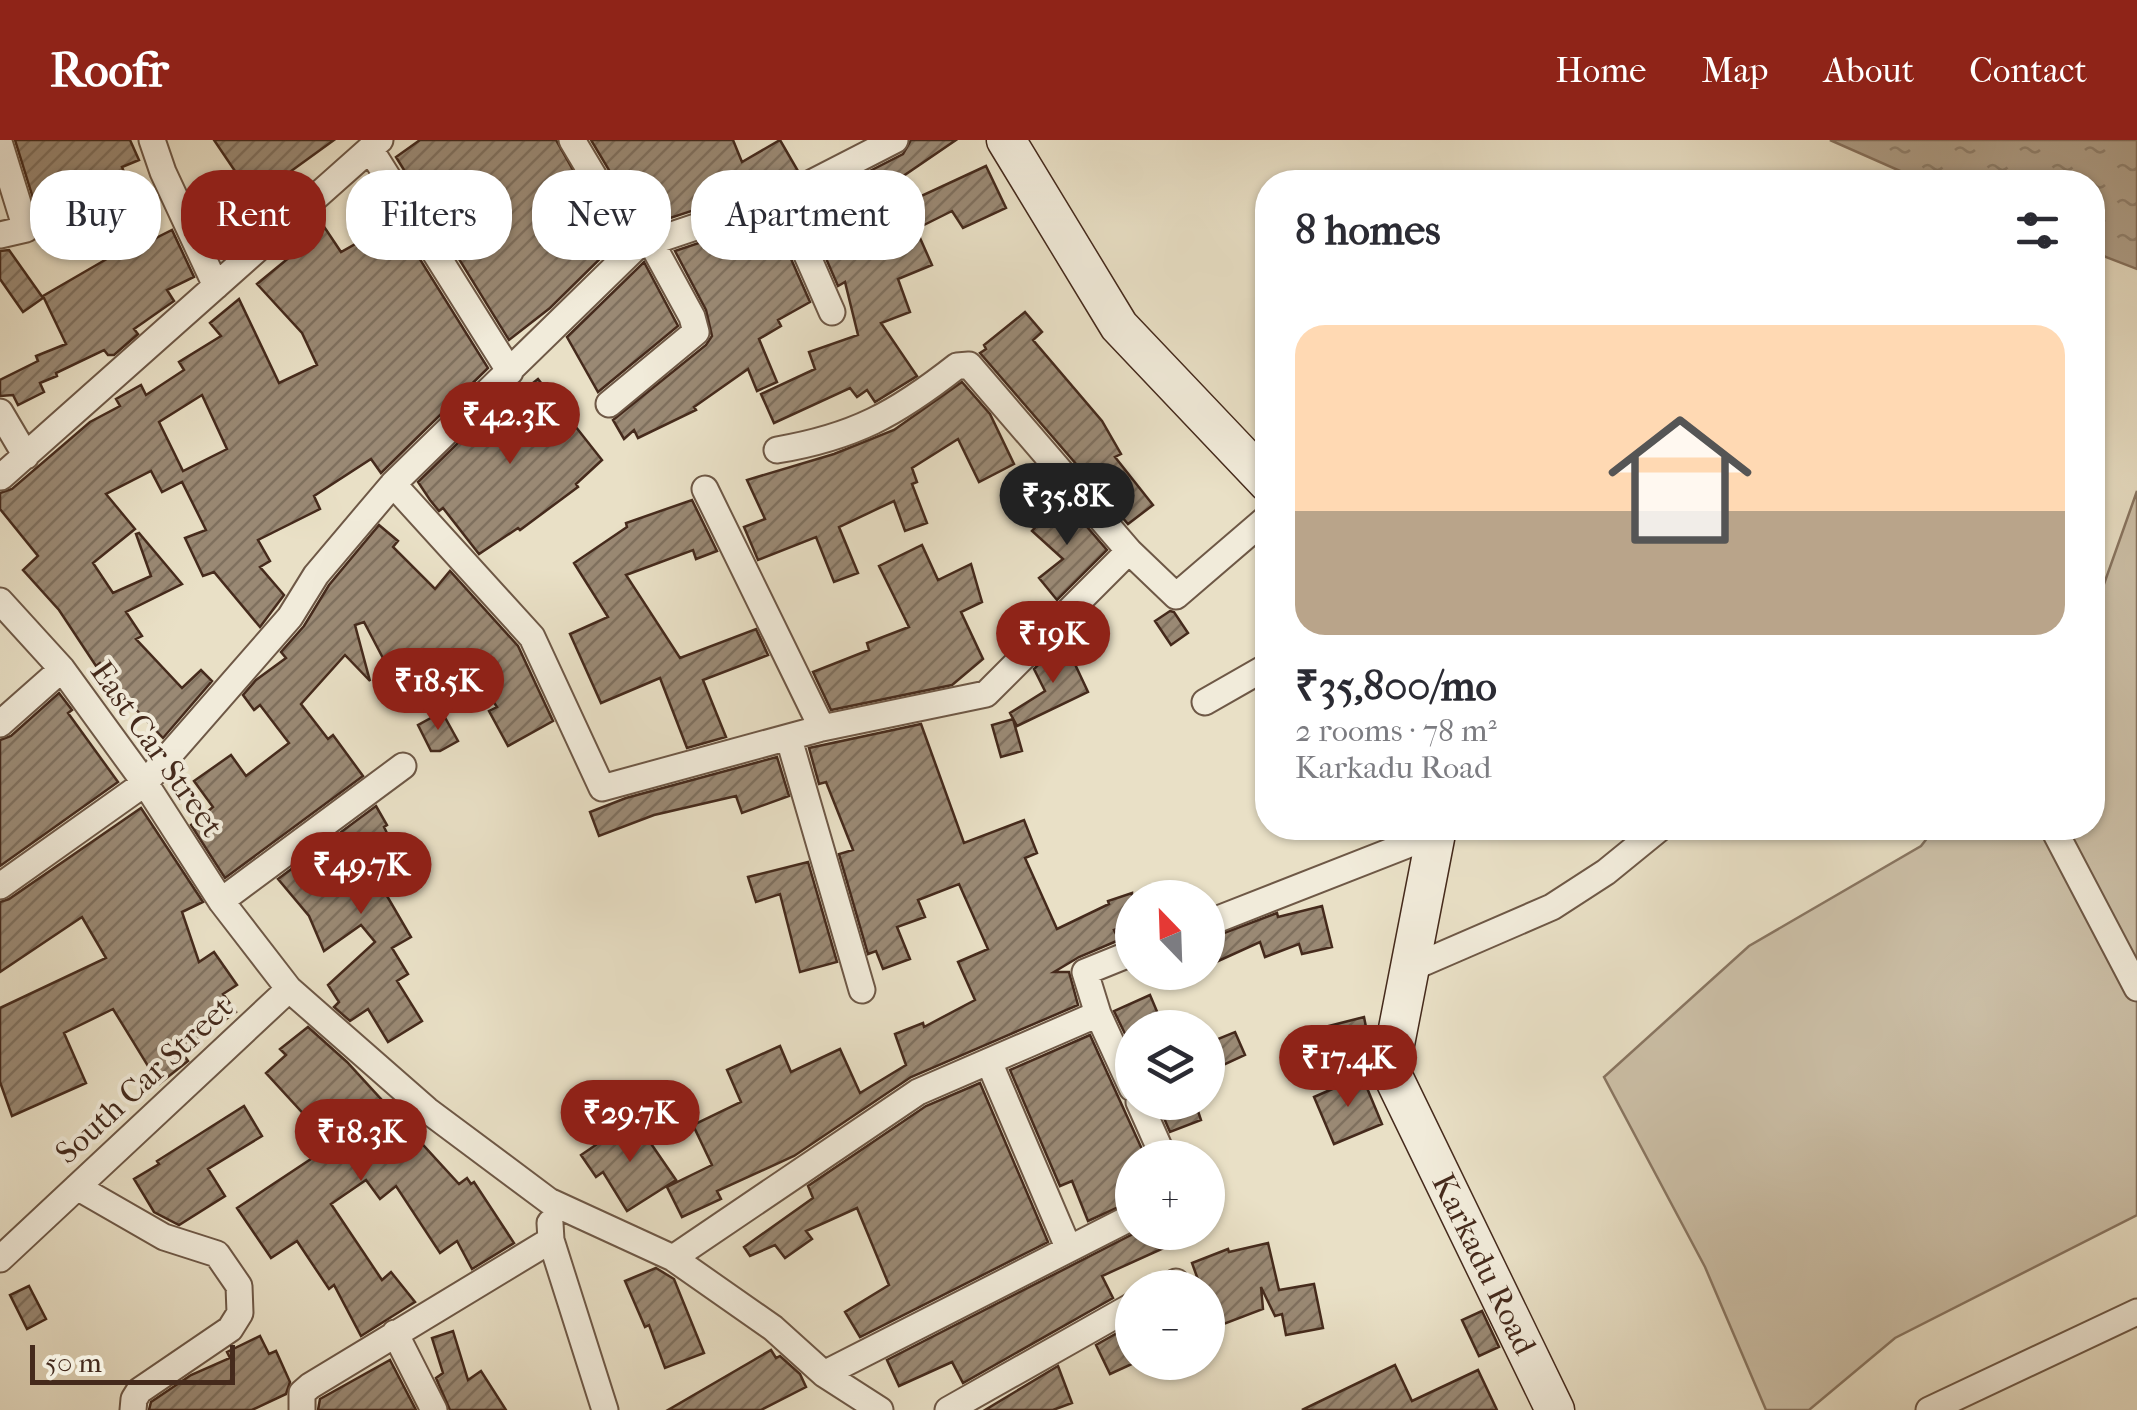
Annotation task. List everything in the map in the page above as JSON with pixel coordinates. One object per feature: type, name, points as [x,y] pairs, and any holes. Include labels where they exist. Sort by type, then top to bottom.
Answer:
[{"type":"street","points":[[152,140],[216,286]]},
{"type":"street","points":[[572,140],[593,170]]},
{"type":"street","points":[[837,170],[895,140]]},
{"type":"street","points":[[1006,140],[1119,326],[1255,469]]},
{"type":"street","points":[[0,145],[26,228],[0,235]]},
{"type":"street","points":[[1,477],[375,145],[510,372]]},
{"type":"street","points":[[0,886],[145,783],[290,617],[316,575],[393,484],[627,260]]},
{"type":"street","points":[[609,404],[696,332],[692,317],[655,260]]},
{"type":"street","points":[[809,260],[832,312]]},
{"type":"street","points":[[777,450],[822,442],[881,420],[956,366],[969,365],[1130,551],[1176,596],[1255,528]]},
{"type":"street","points":[[0,412],[26,456]]},
{"type":"street","points":[[393,484],[532,636],[602,788],[822,728],[986,694],[1130,551]]},
{"type":"street","points":[[705,489],[822,728]]},
{"type":"street","name":"East Car Street","points":[[0,601],[62,669],[145,783],[222,900],[289,989],[427,1110],[549,1201],[674,1258],[773,1328],[824,1374],[880,1410]]},
{"type":"street","points":[[0,724],[62,669]]},
{"type":"street","points":[[1205,702],[1255,673]]},
{"type":"street","points":[[789,739],[862,990]]},
{"type":"street","points":[[222,900],[403,766]]},
{"type":"street","points":[[1225,915],[1413,840]]},
{"type":"street","name":"Karkadu Road","points":[[1434,840],[1390,1070],[1555,1410]]},
{"type":"street","points":[[1409,969],[1552,907],[1606,872],[1645,840]]},
{"type":"street","points":[[2059,840],[2137,988]]},
{"type":"street","points":[[1115,960],[1085,972],[1115,1051]]},
{"type":"street","name":"South Car Street","points":[[0,1259],[289,989]]},
{"type":"street","points":[[674,1258],[918,1092],[1098,1014]]},
{"type":"street","points":[[989,1062],[1068,1247]]},
{"type":"street","points":[[76,1188],[164,1237],[217,1254],[239,1286],[240,1313],[230,1330],[140,1391],[134,1399],[134,1410]]},
{"type":"street","points":[[549,1201],[551,1240],[606,1410]]},
{"type":"street","points":[[824,1374],[1115,1225]]},
{"type":"street","points":[[302,1410],[302,1393],[310,1386],[551,1240]]},
{"type":"street","points":[[1929,1410],[2137,1312]]},
{"type":"street","points":[[948,1410],[1115,1316]]},
{"type":"street","points":[[395,1333],[434,1410]]},
{"type":"shaded area","points":[[2137,491],[2137,1215],[1895,1338],[1809,1410],[1766,1410],[1705,1267],[1604,1077],[1749,946],[1926,840],[2105,840],[2105,581]]},
{"type":"water","points":[[1830,140],[2137,140],[2137,269],[2105,257],[2105,170],[1898,170]]},
{"type":"building","points":[[15,140],[130,140],[139,160],[122,167],[123,170],[30,170],[30,188]]},
{"type":"building","points":[[214,140],[334,140],[293,170],[234,170]]},
{"type":"building","points":[[420,140],[556,140],[573,170],[532,170],[532,260],[599,260],[550,308],[509,340],[460,260],[512,260],[512,170],[404,170],[396,157]]},
{"type":"building","points":[[591,140],[733,140],[742,162],[780,140],[797,170],[691,170],[691,211],[671,218],[671,170],[609,170]]},
{"type":"building","points":[[911,140],[956,140],[912,170],[872,170],[903,154]]},
{"type":"building","points":[[986,166],[1006,208],[963,228],[952,211],[925,224],[925,194]]},
{"type":"building","points":[[172,230],[181,249],[181,260],[186,260],[194,277],[167,290],[174,301],[134,329],[138,334],[114,355],[104,350],[56,373],[57,376],[40,383],[44,392],[18,405],[13,395],[0,396],[0,380],[38,361],[36,356],[66,344],[43,296],[105,260],[161,260],[161,236]]},
{"type":"building","points":[[326,230],[341,252],[346,249],[346,260],[420,260],[488,368],[381,473],[371,459],[314,496],[320,509],[258,540],[270,561],[260,567],[284,595],[260,627],[214,572],[203,576],[185,538],[206,530],[182,482],[162,492],[151,471],[106,494],[135,529],[93,563],[113,593],[151,576],[136,534],[139,533],[182,584],[126,612],[142,636],[136,639],[182,688],[201,670],[212,681],[163,738],[100,663],[96,666],[59,610],[23,570],[38,556],[0,509],[0,493],[12,489],[90,422],[120,406],[116,399],[141,385],[146,395],[184,370],[179,362],[221,336],[210,323],[239,299],[279,383],[317,365],[302,333],[257,284],[286,260],[326,260]],"holes":[[[202,395],[227,449],[183,471],[159,422]]]},
{"type":"building","points":[[691,246],[691,260],[792,260],[810,302],[778,320],[781,326],[759,339],[777,382],[757,391],[748,369],[694,407],[696,410],[638,438],[634,430],[624,439],[613,420],[712,336],[706,310],[675,251]]},
{"type":"building","points":[[925,249],[932,265],[898,279],[910,312],[881,323],[917,376],[875,402],[867,390],[857,397],[850,388],[774,423],[761,394],[815,369],[809,352],[858,335],[845,282],[838,286],[827,260],[925,260]]},
{"type":"building","points":[[9,250],[43,298],[23,312],[0,279],[0,251]]},
{"type":"building","points":[[644,262],[678,326],[598,392],[567,337]]},
{"type":"building","points":[[1025,312],[1042,332],[1033,340],[1102,421],[1121,454],[1115,457],[1153,505],[1128,524],[980,353],[986,349],[984,345]]},
{"type":"building","points":[[538,379],[602,460],[576,484],[578,487],[520,530],[479,554],[418,482],[514,388],[519,394]]},
{"type":"building","points":[[962,382],[990,414],[1014,464],[979,482],[958,439],[912,468],[917,482],[912,484],[927,523],[905,531],[894,501],[839,527],[858,573],[834,582],[816,537],[758,560],[744,527],[765,519],[747,480],[834,454],[894,430]]},
{"type":"building","points":[[1062,498],[1107,550],[1057,600],[1039,578],[1063,559],[1032,531]]},
{"type":"building","points":[[692,500],[717,551],[696,559],[693,550],[626,575],[680,658],[756,629],[768,655],[703,680],[726,737],[687,748],[660,678],[601,703],[570,634],[608,617],[574,563],[627,527],[626,523]]},
{"type":"building","points":[[379,525],[398,541],[393,547],[435,589],[450,571],[518,646],[553,721],[508,746],[489,711],[497,707],[467,662],[437,691],[412,665],[395,681],[364,622],[355,625],[370,681],[345,655],[301,704],[328,739],[333,735],[363,776],[225,878],[191,825],[213,807],[194,781],[231,755],[246,776],[289,743],[260,705],[254,710],[243,695],[286,658],[281,652]]},
{"type":"building","points":[[922,545],[938,580],[971,564],[982,602],[961,612],[983,659],[952,685],[831,710],[813,672],[869,650],[867,643],[909,627],[879,566]]},
{"type":"building","points":[[1170,611],[1188,633],[1171,645],[1155,621]]},
{"type":"building","points":[[1066,645],[1088,692],[1017,726],[1010,713],[1045,691],[1034,669],[1050,653]]},
{"type":"building","points":[[59,693],[72,710],[68,713],[118,782],[0,866],[0,740],[11,736]]},
{"type":"building","points":[[442,712],[458,741],[440,751],[431,751],[418,725]]},
{"type":"building","points":[[1013,719],[1022,751],[1001,757],[992,725]]},
{"type":"building","points":[[921,724],[964,843],[1024,820],[1037,853],[1025,858],[1057,929],[1115,899],[1115,942],[1054,972],[1069,972],[1078,1005],[911,1077],[794,1156],[717,1191],[721,1199],[682,1217],[667,1187],[712,1165],[693,1125],[741,1102],[727,1070],[780,1046],[791,1072],[840,1049],[860,1093],[906,1065],[895,1034],[923,1023],[924,1027],[975,1000],[958,962],[988,949],[959,884],[918,900],[925,917],[897,927],[910,959],[883,969],[876,951],[868,954],[839,854],[853,850],[826,782],[819,784],[809,748]]},
{"type":"building","points":[[777,757],[789,796],[742,813],[736,796],[654,815],[599,836],[590,812],[626,798]]},
{"type":"building","points":[[376,806],[403,866],[413,863],[420,887],[387,896],[411,937],[392,948],[408,974],[397,981],[422,1021],[388,1042],[368,1009],[350,1021],[334,1007],[339,1002],[328,985],[375,942],[361,925],[324,951],[309,916],[278,879]]},
{"type":"building","points":[[141,808],[203,902],[182,912],[199,962],[214,952],[237,985],[223,994],[236,1012],[181,1051],[188,1061],[159,1084],[113,1009],[64,1033],[86,1083],[12,1116],[0,1082],[0,1008],[106,958],[82,917],[0,972],[0,902]]},
{"type":"building","points":[[808,862],[837,962],[800,972],[780,894],[756,902],[748,877]]},
{"type":"building","points":[[1322,906],[1332,947],[1302,954],[1299,944],[1265,957],[1260,942],[1225,958],[1225,933],[1277,913],[1278,917]]},
{"type":"building","points":[[1150,995],[1156,1010],[1116,1010]]},
{"type":"building","points":[[1364,1017],[1371,1052],[1338,1061],[1329,1026]]},
{"type":"building","points":[[308,1027],[347,1062],[459,1184],[467,1178],[471,1184],[474,1182],[514,1243],[472,1269],[457,1241],[440,1253],[396,1186],[380,1199],[366,1180],[331,1204],[382,1280],[391,1272],[415,1302],[361,1336],[334,1285],[329,1289],[297,1241],[271,1258],[237,1208],[332,1145],[266,1073],[286,1055],[280,1049]]},
{"type":"building","points":[[1235,1032],[1245,1055],[1225,1064],[1225,1036]]},
{"type":"building","points":[[1090,1035],[1115,1090],[1115,1120],[1129,1120],[1138,1140],[1115,1140],[1115,1209],[1088,1221],[1072,1181],[1060,1186],[1010,1070]]},
{"type":"building","points":[[1362,1076],[1382,1124],[1334,1144],[1314,1097]]},
{"type":"building","points":[[980,1083],[1048,1242],[860,1337],[845,1312],[889,1285],[857,1208],[806,1231],[812,1239],[785,1258],[775,1245],[750,1256],[744,1247],[813,1198],[808,1186],[926,1106]]},
{"type":"building","points":[[244,1106],[262,1136],[208,1169],[225,1196],[179,1225],[154,1212],[134,1179]]},
{"type":"building","points":[[634,1119],[676,1180],[627,1211],[603,1172],[596,1177],[581,1155]]},
{"type":"building","points":[[1165,1120],[1201,1120],[1170,1132]]},
{"type":"building","points":[[1115,1243],[1115,1250],[1159,1250],[1102,1276],[1113,1298],[963,1383],[952,1362],[899,1386],[887,1360]]},
{"type":"building","points":[[1268,1243],[1279,1290],[1314,1284],[1323,1328],[1286,1335],[1282,1314],[1275,1316],[1261,1287],[1263,1309],[1225,1324],[1225,1270],[1195,1270],[1192,1263],[1228,1249],[1229,1252]]},
{"type":"building","points":[[656,1268],[674,1279],[704,1353],[665,1368],[649,1325],[645,1327],[625,1281]]},
{"type":"building","points":[[29,1286],[46,1319],[27,1329],[10,1295]]},
{"type":"building","points":[[1482,1311],[1499,1347],[1479,1356],[1462,1320]]},
{"type":"building","points":[[453,1331],[468,1380],[481,1371],[506,1410],[450,1410],[436,1378],[443,1373],[432,1338]]},
{"type":"building","points":[[1115,1334],[1115,1372],[1110,1374],[1096,1345]]},
{"type":"building","points":[[260,1336],[269,1354],[276,1351],[290,1382],[286,1394],[252,1410],[149,1410],[151,1402],[191,1375],[230,1358],[227,1352]]},
{"type":"building","points":[[771,1350],[800,1374],[806,1387],[761,1410],[668,1410]]},
{"type":"building","points":[[390,1360],[416,1410],[318,1410],[320,1399]]},
{"type":"building","points":[[1395,1365],[1412,1401],[1478,1370],[1497,1410],[1302,1410]]},
{"type":"building","points":[[1058,1366],[1072,1403],[1053,1410],[985,1410]]}]
